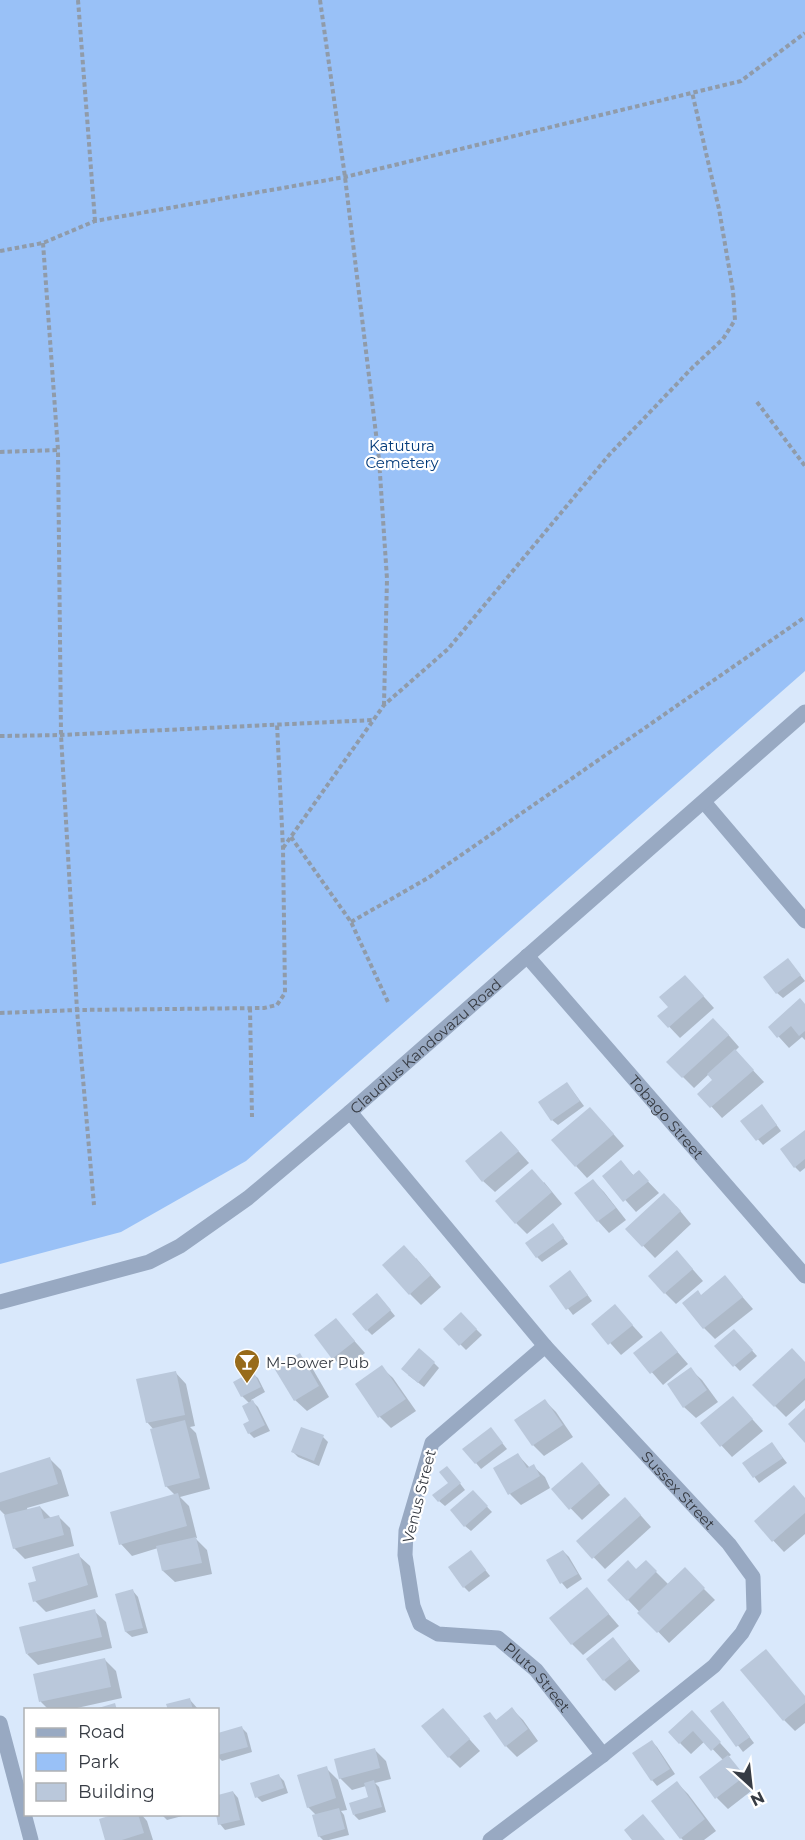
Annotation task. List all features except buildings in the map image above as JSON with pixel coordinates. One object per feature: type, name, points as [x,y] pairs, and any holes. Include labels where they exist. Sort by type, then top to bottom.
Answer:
[{"type":"street","name":"Claudius Kandovazu Road","points":[[0,1302],[149,1262],[180,1246],[248,1198],[350,1112],[805,712]]},
{"type":"street","points":[[704,802],[805,921]]},
{"type":"street","name":"Tobago Street","points":[[527,956],[805,1276]]},
{"type":"street","name":"Sussex Street","points":[[350,1112],[545,1346],[729,1544],[753,1577],[754,1611],[742,1633],[714,1666],[603,1755],[490,1840]]},
{"type":"street","name":"Venus Street","points":[[420,1624],[413,1606],[405,1555],[406,1531],[432,1443],[545,1346]]},
{"type":"street","name":"Pluto Street","points":[[420,1624],[438,1634],[498,1638],[536,1670],[603,1755]]},
{"type":"street","points":[[0,1723],[24,1814]]},
{"type":"street","points":[[25,1816],[31,1840]]},
{"type":"path","points":[[78,0],[95,221]]},
{"type":"path","points":[[320,0],[345,177],[379,459],[387,579],[384,705]]},
{"type":"path","points":[[0,251],[44,243],[95,221],[345,177],[741,81],[805,33]]},
{"type":"path","points":[[283,848],[384,705],[448,649],[609,455],[723,339],[735,320],[733,291],[719,209],[692,92]]},
{"type":"path","points":[[44,243],[58,450],[61,735],[77,1010],[94,1205]]},
{"type":"path","points":[[757,402],[805,466]]},
{"type":"path","points":[[0,452],[58,450]]},
{"type":"path","points":[[351,922],[428,878],[805,617]]},
{"type":"path","points":[[0,736],[374,720]]},
{"type":"path","points":[[0,1013],[264,1008],[277,1005],[285,993],[283,848],[277,724]]},
{"type":"path","points":[[291,837],[351,922],[388,1002]]},
{"type":"path","points":[[250,1008],[252,1117]]},
{"type":"green space","name":"Katutura Cemetery","points":[[0,0],[805,0],[805,671],[246,1161],[121,1232],[0,1264]]},
{"type":"place","name":"M-Power Pub","points":[[247,1385]]}]
